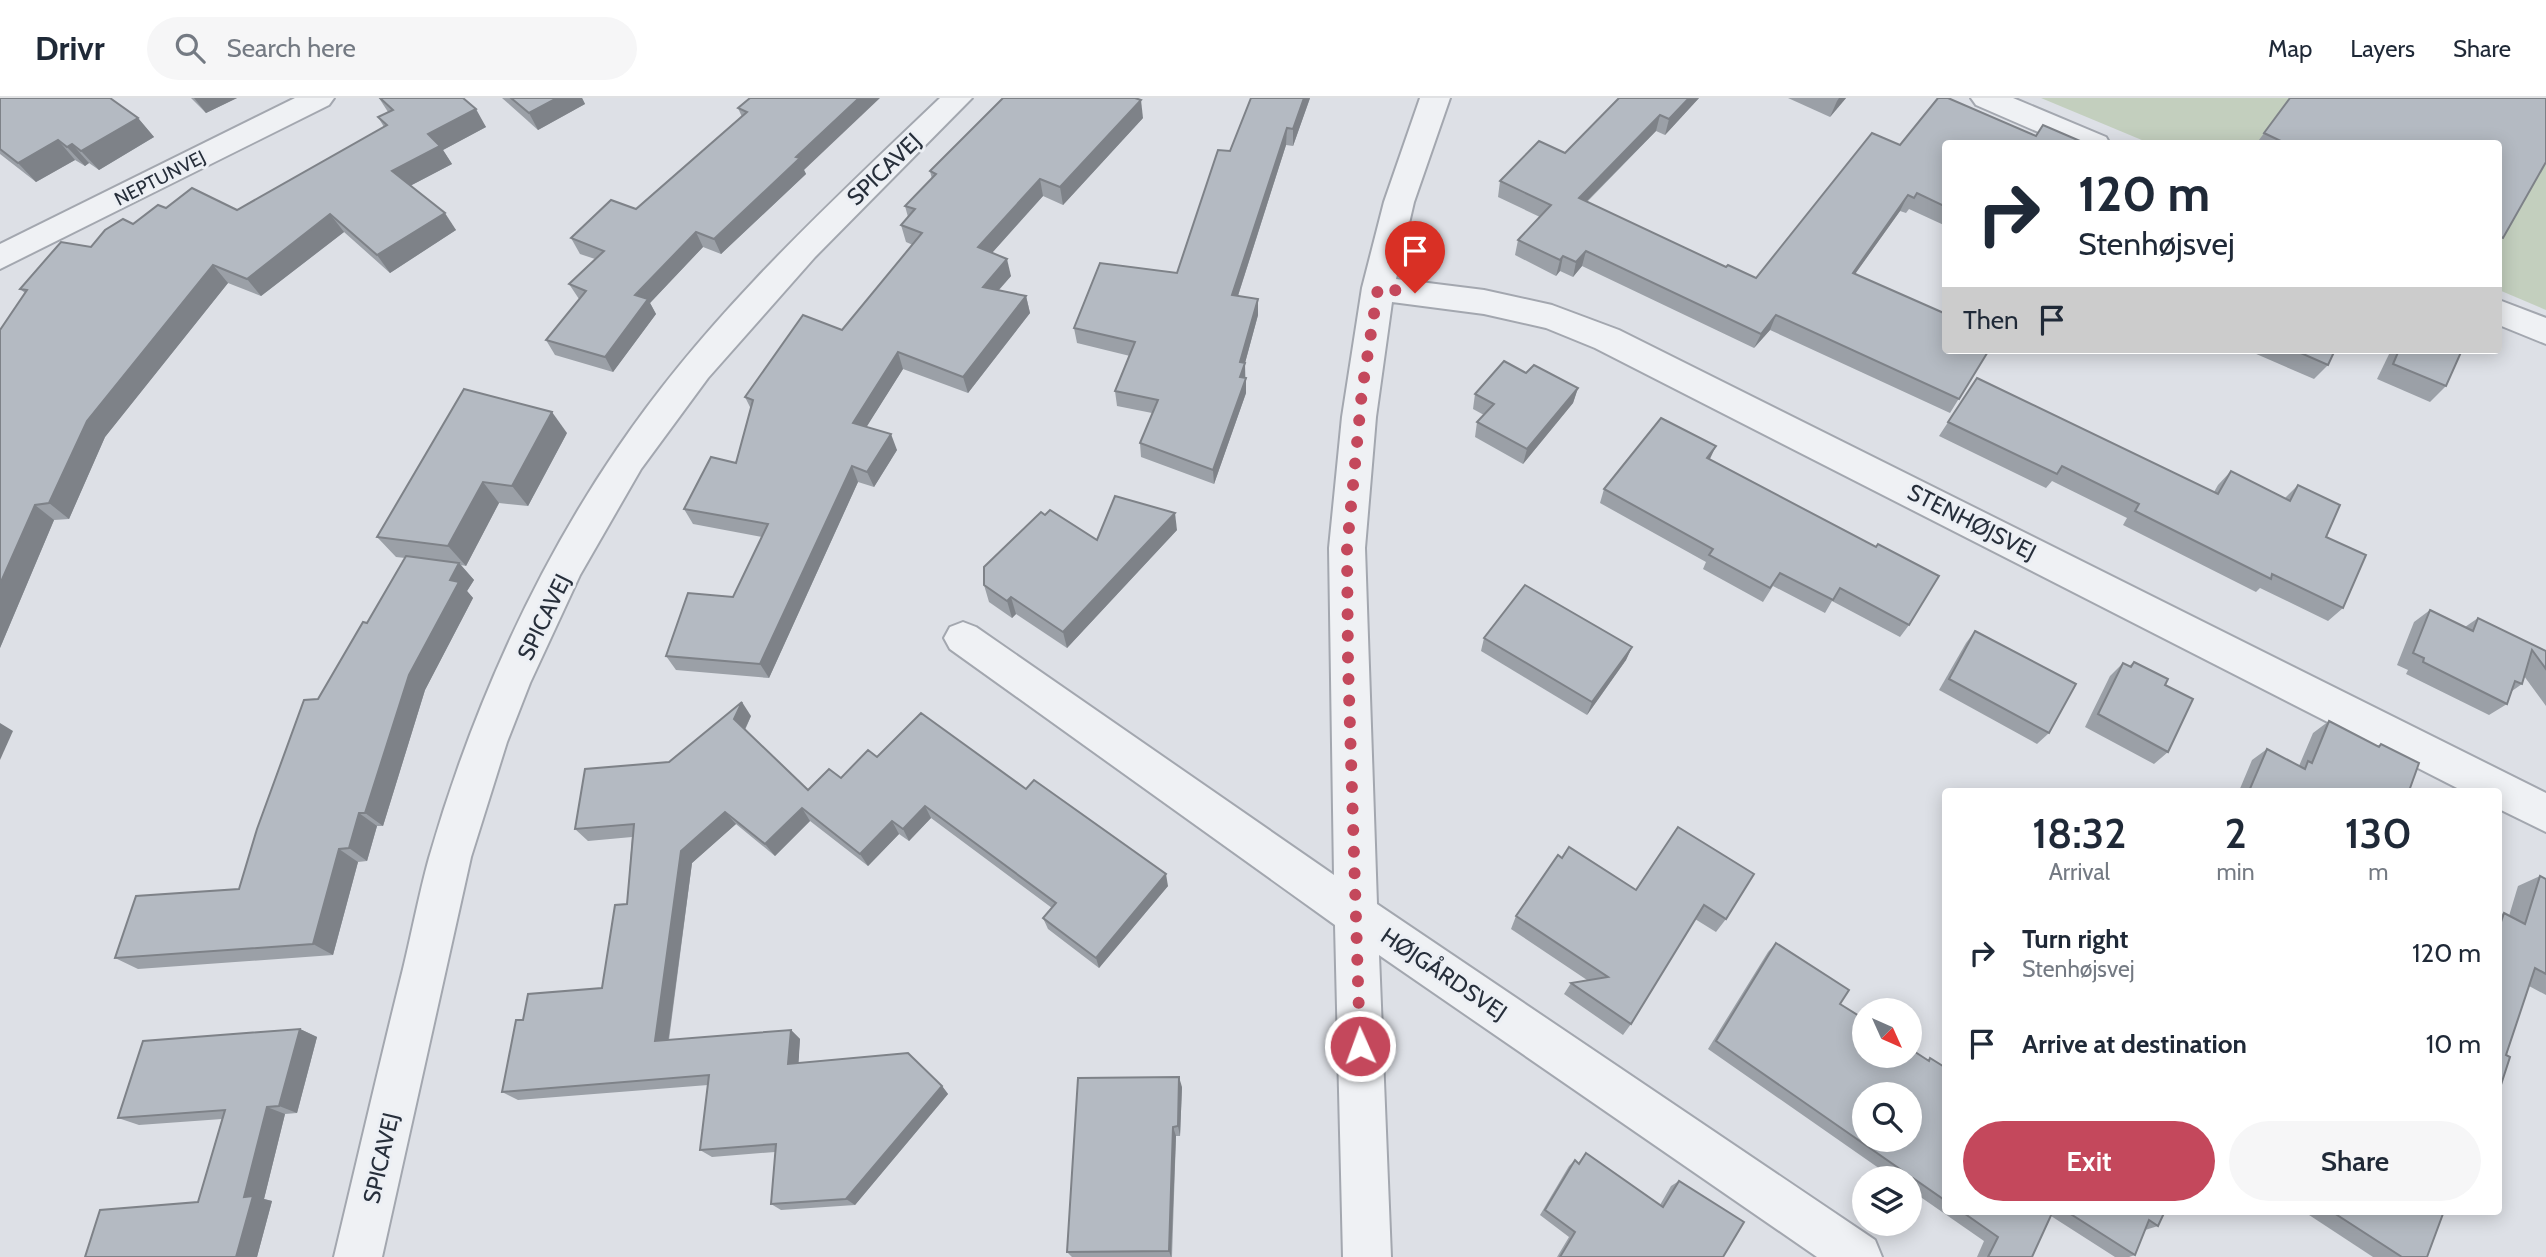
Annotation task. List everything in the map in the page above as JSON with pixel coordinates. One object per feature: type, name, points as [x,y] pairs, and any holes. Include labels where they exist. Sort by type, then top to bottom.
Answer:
[{"type":"street","name":"NEPTUNVEJ","points":[[0,258],[319,98]]},
{"type":"street","name":"SPICAVEJ","points":[[358,1257],[450,858],[495,724],[551,598],[598,507],[661,412],[727,331],[806,245],[957,98]]},
{"type":"street","points":[[1367,1257],[1355,914],[1347,548],[1362,391],[1378,288],[1399,202],[1434,98]]},
{"type":"street","points":[[1986,98],[2086,140]]},
{"type":"street","name":"STENHØJSVEJ","points":[[1378,288],[1484,302],[1552,317],[1606,339],[2496,788]]},
{"type":"street","points":[[2502,313],[2546,332]]},
{"type":"street","name":"HØJGÅRDSVEJ","points":[[963,639],[1355,914],[1858,1257]]},
{"type":"street","name":"STENHØJSVEJ","points":[[2502,791],[2546,813]]},
{"type":"green space","points":[[2041,98],[2546,98],[2546,310],[2502,291],[2502,140],[2142,140]]},
{"type":"building","points":[[0,98],[110,98],[138,118],[81,151],[72,144],[67,147],[58,140],[18,163],[0,149]]},
{"type":"building","points":[[380,98],[463,98],[476,109],[428,134],[440,146],[392,171],[445,213],[377,255],[330,214],[247,279],[213,265],[87,421],[49,503],[35,505],[0,584],[0,330],[27,290],[20,289],[61,242],[91,247],[105,230],[123,219],[133,224],[158,205],[166,208],[192,188],[237,210],[387,125],[378,117],[393,110]]},
{"type":"building","points":[[511,98],[557,98],[529,113]]},
{"type":"building","points":[[750,98],[859,98],[714,239],[696,232],[635,295],[648,299],[605,357],[546,340],[586,291],[569,284],[604,251],[571,238],[611,200],[636,209],[747,112],[738,108]]},
{"type":"building","points":[[1003,98],[1141,100],[1060,187],[1040,179],[978,247],[1007,259],[983,287],[1026,296],[963,377],[898,352],[853,423],[891,434],[867,472],[852,466],[760,664],[666,656],[688,593],[733,597],[768,524],[684,509],[711,457],[736,463],[753,400],[745,397],[803,315],[842,330],[922,233],[901,225],[915,209],[905,206],[936,174],[930,171]]},
{"type":"building","points":[[1251,98],[1304,98],[1293,129],[1287,128],[1232,295],[1258,299],[1240,362],[1245,363],[1240,377],[1246,378],[1213,470],[1140,443],[1158,400],[1115,391],[1135,342],[1074,328],[1100,263],[1177,273],[1218,150],[1230,151]]},
{"type":"building","points":[[1619,98],[1689,98],[1669,119],[1660,115],[1579,198],[1726,267],[1728,265],[1756,278],[1872,133],[1900,145],[1938,98],[1948,98],[2036,136],[2043,125],[2078,140],[1942,140],[1942,205],[1917,193],[1914,198],[1908,195],[1853,273],[1942,312],[1942,354],[1987,354],[1959,399],[1776,315],[1761,334],[1586,251],[1576,262],[1563,256],[1560,260],[1518,240],[1551,205],[1500,181],[1539,141],[1565,153]]},
{"type":"building","points":[[2290,98],[2546,98],[2546,162],[2503,238],[2502,140],[2279,140],[2264,133]]},
{"type":"building","points":[[2303,354],[2333,354],[2328,365]]},
{"type":"building","points":[[2397,354],[2460,354],[2446,386],[2393,364]]},
{"type":"building","points":[[1504,361],[1526,373],[1534,365],[1578,388],[1527,449],[1477,422],[1494,404],[1475,394]]},
{"type":"building","points":[[1977,378],[2218,494],[2231,471],[2290,501],[2298,485],[2340,505],[2326,537],[2366,555],[2343,608],[2272,574],[2271,579],[2135,511],[2139,504],[2062,466],[2057,474],[1948,422]]},
{"type":"building","points":[[464,389],[552,412],[512,486],[483,482],[448,546],[377,537]]},
{"type":"building","points":[[1661,418],[1716,446],[1707,458],[1876,547],[1878,544],[1939,576],[1909,625],[1840,588],[1833,600],[1780,573],[1770,588],[1709,555],[1713,549],[1604,489]]},
{"type":"building","points":[[1115,496],[1175,513],[1063,632],[1011,597],[1007,601],[984,585],[984,567],[1041,512],[1045,515],[1050,510],[1097,540]]},
{"type":"building","points":[[406,556],[459,563],[450,580],[459,582],[409,675],[365,813],[359,813],[349,848],[339,849],[313,944],[115,958],[136,896],[239,889],[257,829],[304,700],[318,699]]},
{"type":"building","points":[[1525,585],[1632,647],[1592,702],[1484,638]]},
{"type":"building","points":[[2430,610],[2473,631],[2478,618],[2546,651],[2546,669],[2532,650],[2522,684],[2515,681],[2507,704],[2423,662],[2424,658],[2413,653]]},
{"type":"building","points":[[1975,631],[2076,684],[2049,733],[1949,679]]},
{"type":"building","points":[[2134,662],[2168,679],[2165,685],[2193,699],[2168,752],[2098,714],[2123,663],[2131,667]]},
{"type":"building","points":[[742,702],[734,719],[808,790],[829,769],[841,778],[868,750],[877,757],[921,713],[1026,789],[1034,780],[1166,874],[1096,958],[1043,918],[1056,903],[925,806],[903,829],[892,821],[860,854],[802,808],[765,844],[725,812],[681,851],[655,1041],[791,1030],[788,1064],[908,1053],[942,1086],[846,1199],[771,1204],[776,1144],[700,1150],[709,1075],[502,1092],[516,1020],[523,1020],[528,994],[602,988],[615,905],[627,904],[634,824],[575,829],[585,769],[669,762]]},
{"type":"building","points":[[2329,721],[2379,747],[2381,744],[2419,763],[2410,788],[2250,788],[2267,749],[2305,769],[2308,761],[2312,763]]},
{"type":"building","points":[[1678,827],[1754,874],[1726,919],[1704,905],[1631,1024],[1571,983],[1608,977],[1516,916],[1558,855],[1562,858],[1569,847],[1636,890]]},
{"type":"building","points":[[2540,876],[2546,879],[2546,974],[2535,968],[2506,1055],[2510,1057],[2502,1082],[2504,913],[2525,924]]},
{"type":"building","points":[[1776,943],[1849,990],[1840,1004],[1852,1012],[1852,1068],[1922,1068],[1922,1056],[1942,1066],[1942,1198],[1922,1184],[1922,1166],[1896,1166],[1876,1152],[1922,1152],[1922,1082],[1852,1082],[1852,1136],[1716,1041]]},
{"type":"building","points":[[300,1029],[279,1106],[267,1107],[244,1197],[253,1196],[236,1257],[85,1257],[100,1210],[198,1202],[225,1110],[118,1118],[143,1041]]},
{"type":"building","points":[[1179,1077],[1178,1126],[1173,1127],[1169,1251],[1067,1252],[1078,1078]]},
{"type":"building","points":[[1586,1153],[1663,1207],[1679,1181],[1744,1222],[1723,1257],[1560,1257],[1575,1232],[1545,1210],[1575,1160],[1579,1164]]},
{"type":"building","points":[[1967,1215],[2051,1215],[2032,1257],[1988,1257],[1998,1237]]},
{"type":"building","points":[[2072,1215],[2163,1215],[2158,1226],[2149,1220],[2135,1255]]},
{"type":"building","points":[[2337,1215],[2443,1215],[2427,1257],[2402,1257]]},
{"type":"route","points":[[1360,1046],[1346,603],[1347,548],[1368,340],[1378,288],[1415,293]]}]
